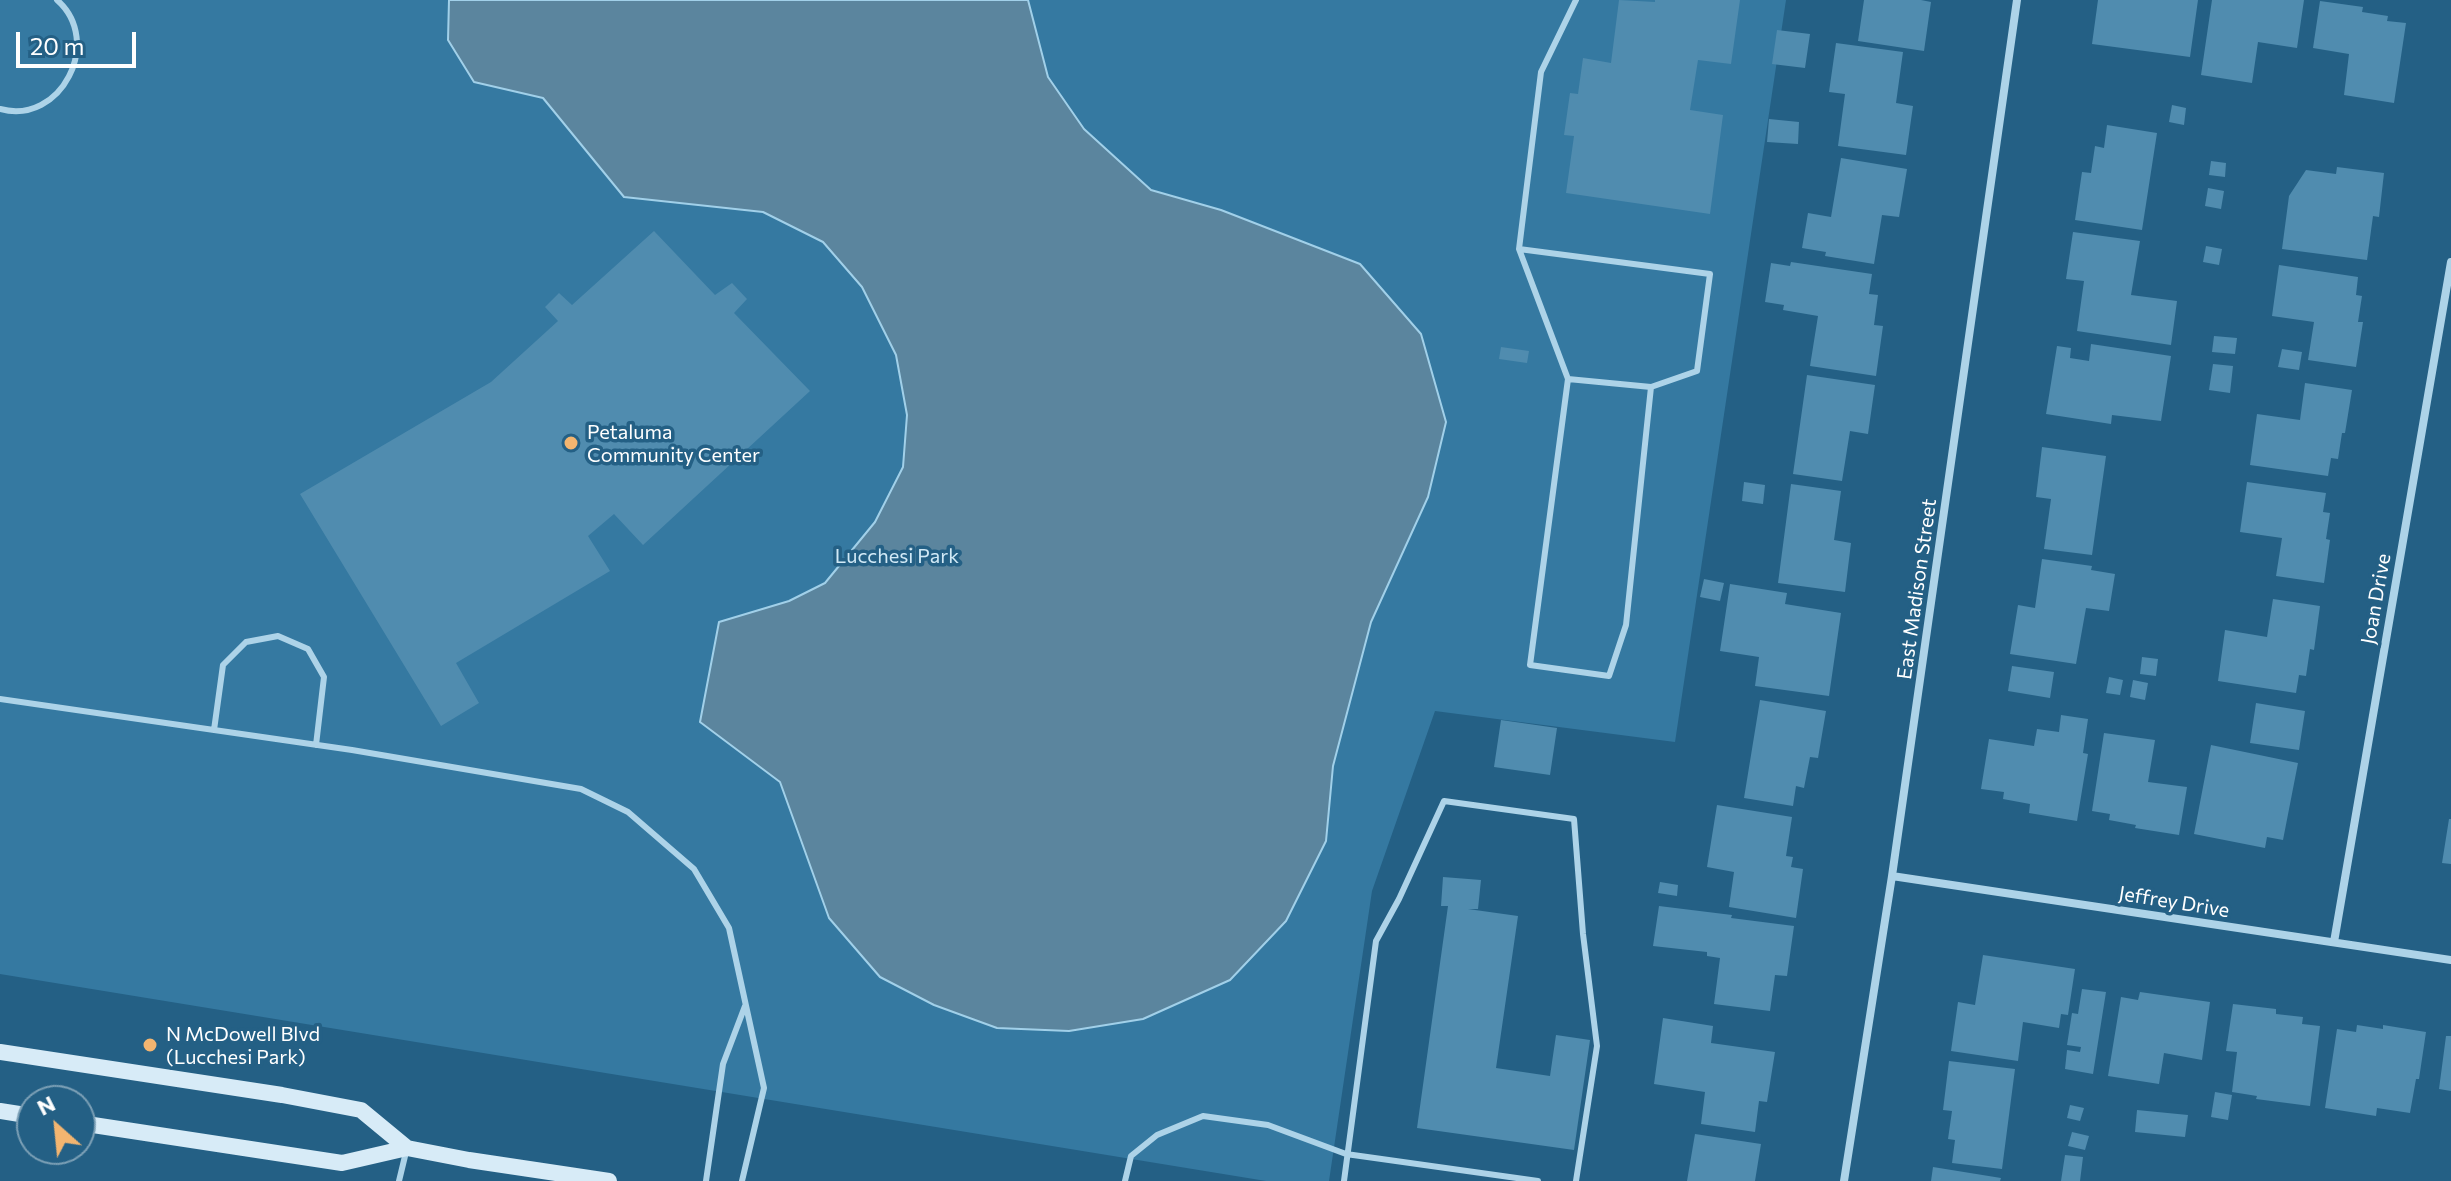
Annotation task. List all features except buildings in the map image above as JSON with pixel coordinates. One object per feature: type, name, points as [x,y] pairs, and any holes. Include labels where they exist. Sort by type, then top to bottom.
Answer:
[{"type":"main road","points":[[0,1052],[361,1110],[407,1148]]},
{"type":"main road","points":[[96,1125],[342,1163],[407,1148],[609,1181]]},
{"type":"street","name":"East Madison Street","points":[[1844,1181],[1892,876],[2017,0]]},
{"type":"street","name":"Joan Drive","points":[[2334,942],[2451,262]]},
{"type":"street","name":"Jeffrey Drive","points":[[1892,876],[2451,960]]},
{"type":"lane","points":[[0,109],[28,109],[49,100],[65,85],[75,65],[79,43],[73,22],[57,0]]},
{"type":"lane","points":[[1576,0],[1541,72],[1519,249],[1568,379],[1530,665],[1609,676],[1626,625],[1651,387]]},
{"type":"lane","points":[[1519,249],[1710,274],[1697,371],[1651,387],[1568,379]]},
{"type":"lane","points":[[214,730],[223,665],[246,642],[278,636],[308,649],[324,677],[316,745]]},
{"type":"lane","points":[[0,699],[316,745],[581,789],[628,812],[694,869],[729,928],[764,1088],[742,1181]]},
{"type":"lane","points":[[1344,1181],[1376,941],[1444,801],[1574,819],[1583,934],[1597,1046],[1576,1181]]},
{"type":"lane","points":[[706,1181],[723,1064],[745,1006]]},
{"type":"lane","points":[[1125,1181],[1131,1156],[1139,1149],[1157,1135],[1203,1116],[1268,1125],[1346,1154],[1538,1181]]},
{"type":"lane","points":[[399,1181],[407,1148]]},
{"type":"green space","name":"Lucchesi Park","points":[[0,0],[1786,0],[1675,742],[1435,711],[1372,891],[1329,1181],[1266,1181],[0,974]]},
{"type":"shaded area","points":[[449,0],[1028,0],[1048,77],[1084,129],[1151,190],[1221,210],[1360,264],[1421,334],[1446,422],[1428,497],[1371,622],[1333,766],[1326,841],[1286,921],[1230,980],[1143,1019],[1069,1031],[997,1028],[934,1005],[880,977],[829,918],[780,782],[700,722],[719,622],[789,601],[825,583],[875,522],[903,467],[907,415],[896,355],[862,287],[823,242],[763,212],[624,197],[543,98],[474,82],[448,40]]},
{"type":"place","name":"Petaluma Community Center","points":[[571,443]]},
{"type":"place","name":"N McDowell Blvd (Lucchesi Park)","points":[[150,1045]]}]
